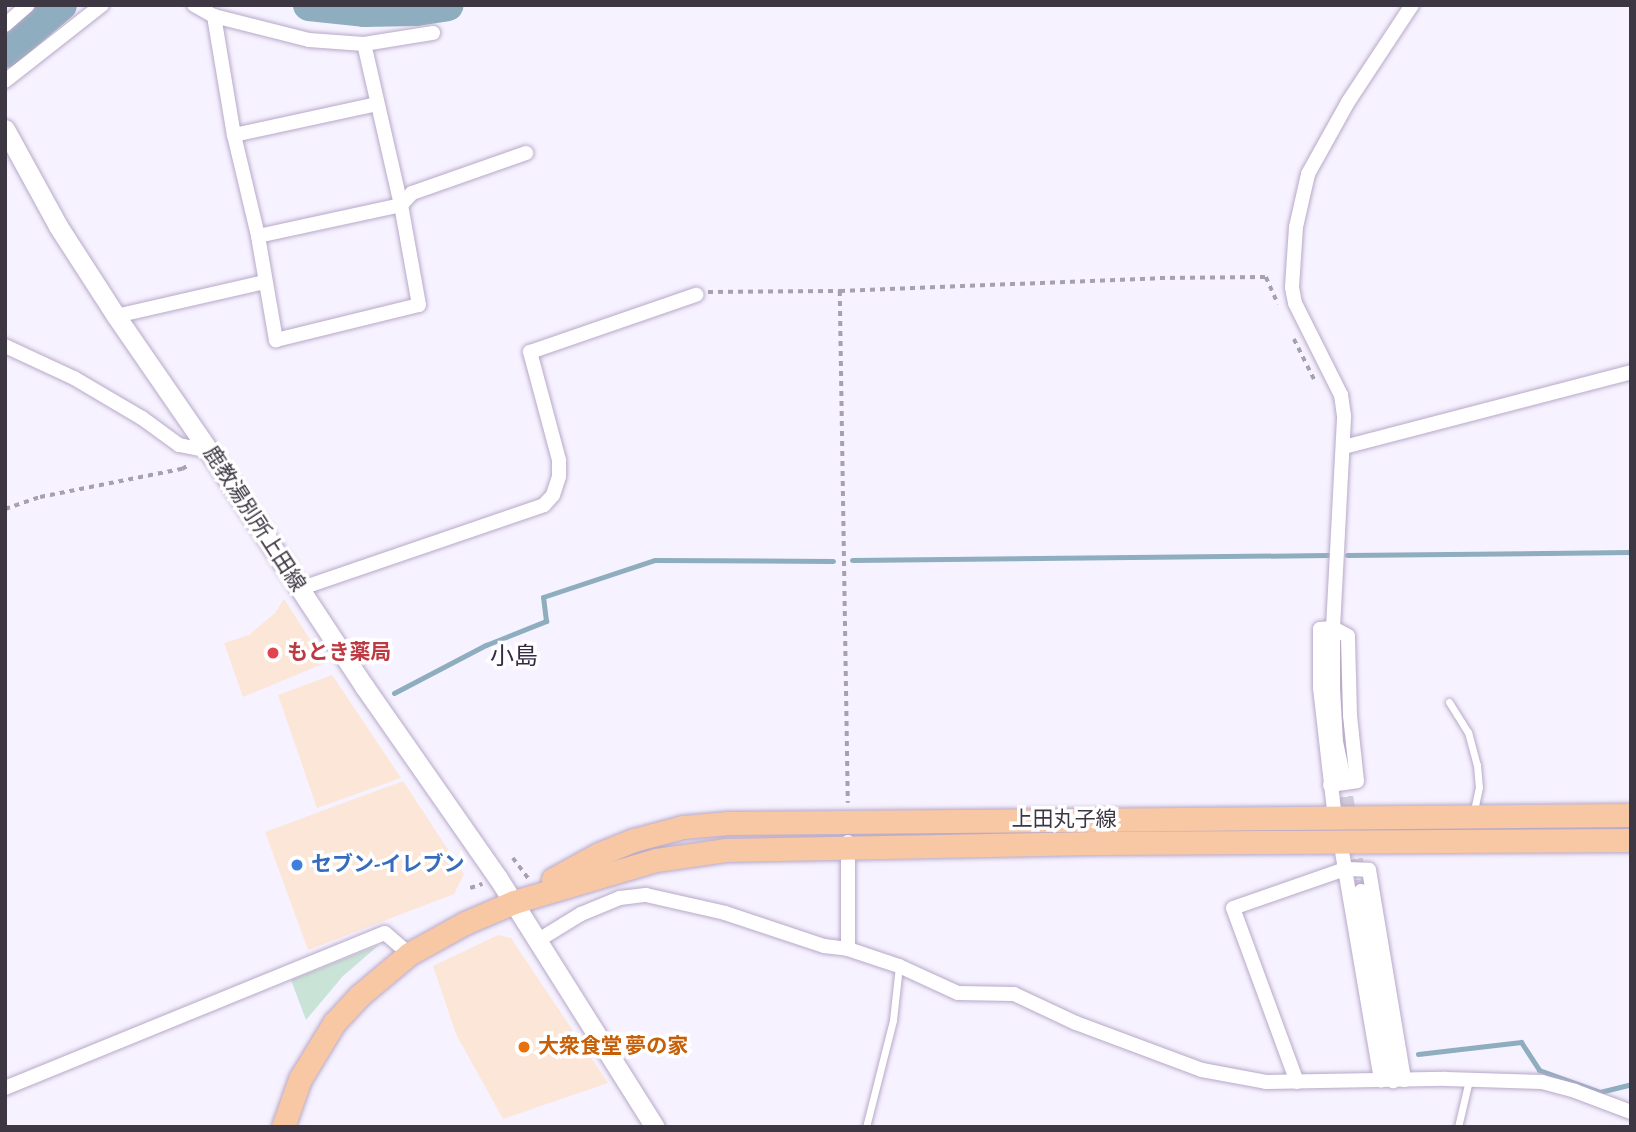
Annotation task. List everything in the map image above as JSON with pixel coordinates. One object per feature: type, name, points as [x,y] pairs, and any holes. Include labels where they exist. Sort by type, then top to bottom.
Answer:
[{"type":"main road","name":"鹿教湯別所上田線","points":[[5,129],[58,226],[116,316],[514,902],[654,1127]]},
{"type":"main road","name":"上田丸子線","points":[[283,1127],[300,1079],[334,1023],[359,996],[409,954],[465,923],[514,902],[623,867],[690,853],[1096,842],[1337,830],[1473,815],[1631,815]]},
{"type":"main road","name":"上田丸子線","points":[[514,902],[599,854],[654,834],[728,823],[847,822],[1337,830],[1631,840]]},
{"type":"street","points":[[5,25],[28,5]]},
{"type":"street","points":[[5,81],[102,5]]},
{"type":"street","points":[[194,5],[214,16],[309,40],[364,44],[433,33]]},
{"type":"street","points":[[1343,776],[1336,742],[1333,689],[1333,628],[1344,447],[1341,396],[1300,316],[1292,287],[1300,200],[1308,174],[1348,102],[1412,5]]},
{"type":"street","points":[[214,16],[234,135],[258,236],[276,340],[419,306],[401,205],[364,44]]},
{"type":"street","points":[[234,135],[377,104]]},
{"type":"street","points":[[258,236],[401,205],[412,193],[526,153]]},
{"type":"street","points":[[116,316],[264,282]]},
{"type":"street","points":[[299,589],[531,512],[544,505],[552,495],[559,476],[559,460],[530,352],[696,295]]},
{"type":"street","points":[[5,346],[74,378],[142,418],[179,445],[209,451]]},
{"type":"street","points":[[1344,447],[1631,372]]},
{"type":"street","points":[[1330,785],[1357,781],[1350,715],[1348,636],[1333,628],[1320,629],[1320,688],[1330,785],[1345,869],[1392,1080]]},
{"type":"street","points":[[847,822],[848,949]]},
{"type":"street","points":[[1297,1082],[1233,908],[1345,869],[1369,870],[1392,1080]]},
{"type":"street","points":[[1361,891],[1392,1080]]},
{"type":"street","points":[[537,941],[581,914],[620,898],[646,895],[725,913],[824,946],[848,949],[899,966],[958,993],[1014,994],[1076,1023],[1202,1070],[1266,1082],[1542,1082],[1631,1112]]},
{"type":"street","points":[[5,1088],[385,933],[409,954]]},
{"type":"lane","points":[[1448,702],[1468,732],[1478,765],[1479,787],[1473,815]]},
{"type":"lane","points":[[866,1127],[893,1020],[899,966]]},
{"type":"lane","points":[[1458,1127],[1469,1080]]},
{"type":"path","points":[[696,295],[716,290],[840,291],[1160,278],[1266,277],[1279,306]]},
{"type":"path","points":[[840,291],[847,822]]},
{"type":"path","points":[[1289,328],[1317,385]]},
{"type":"path","points":[[5,509],[40,497],[182,470],[209,451]]},
{"type":"shaded area","name":"もとき薬局","points":[[284,599],[325,663],[243,697],[224,643],[249,635],[275,613]]},
{"type":"shaded area","points":[[332,675],[401,778],[317,808],[278,695]]},
{"type":"shaded area","points":[[403,781],[464,874],[454,894],[308,950],[265,832]]},
{"type":"shaded area","name":"大衆食堂 夢の家","points":[[498,935],[511,938],[608,1083],[503,1119],[456,1034],[433,966]]},
{"type":"green space","points":[[379,945],[343,976],[306,1020],[291,980]]},
{"type":"waterway","points":[[5,52],[61,5]]},
{"type":"waterway","points":[[309,5],[364,11],[417,10],[448,5]]},
{"type":"waterway","points":[[1347,555],[1631,552]]},
{"type":"waterway","points":[[852,560],[1328,555]]},
{"type":"waterway","points":[[394,693],[486,645],[546,621],[543,597],[655,560],[833,561]]},
{"type":"waterway","points":[[1418,1054],[1521,1042],[1539,1070],[1600,1092],[1631,1084]]},
{"type":"tunnel","points":[[1343,776],[1361,891]]},
{"type":"place","name":"もとき薬局","points":[[273,653]]},
{"type":"place","name":"セブン-イレブン","points":[[297,865]]},
{"type":"place","name":"大衆食堂 夢の家","points":[[524,1047]]},
{"type":"district","name":"小島","points":[[514,658]]}]
